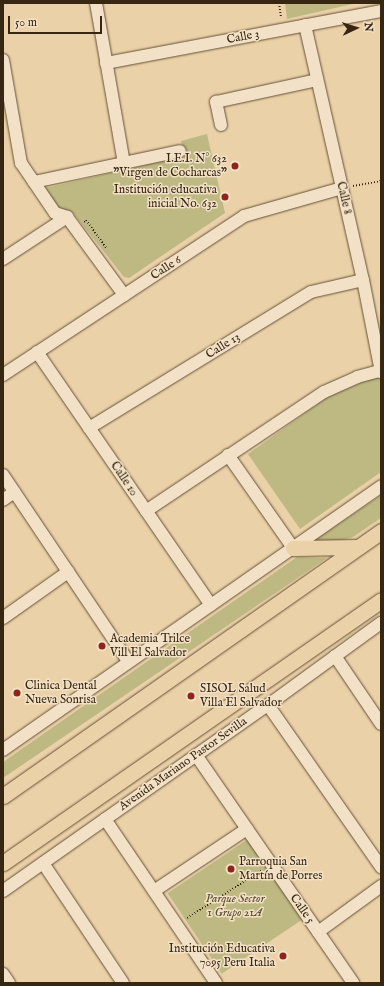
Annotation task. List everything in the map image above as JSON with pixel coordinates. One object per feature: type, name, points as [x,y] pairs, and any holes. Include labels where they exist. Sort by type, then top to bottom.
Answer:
[{"type":"main road","points":[[3,796],[381,531]]},
{"type":"main road","points":[[292,548],[358,548]]},
{"type":"main road","name":"Avenida Mariano Pastor Sevilla","points":[[3,863],[381,600]]},
{"type":"street","points":[[96,3],[124,163]]},
{"type":"street","name":"Calle 3","points":[[106,63],[381,11]]},
{"type":"street","name":"Calle 8","points":[[305,25],[363,280],[381,371]]},
{"type":"street","points":[[3,60],[21,162],[55,213],[67,217],[124,295]]},
{"type":"street","points":[[221,125],[216,102],[317,80]]},
{"type":"street","points":[[34,182],[180,151]]},
{"type":"street","name":"Calle 6","points":[[3,375],[244,216],[342,188]]},
{"type":"street","points":[[3,259],[67,217]]},
{"type":"street","name":"Calle 13","points":[[89,428],[311,292],[363,280]]},
{"type":"street","name":"Calle 10","points":[[37,352],[210,605]]},
{"type":"street","points":[[146,511],[228,455],[339,384],[357,377],[381,371]]},
{"type":"street","points":[[228,455],[292,548]]},
{"type":"street","points":[[3,475],[128,661]]},
{"type":"street","points":[[3,750],[128,661],[381,486]]},
{"type":"street","points":[[3,500],[14,492]]},
{"type":"street","points":[[3,618],[68,572]]},
{"type":"street","name":"Avenida Mariano Pastor Sevilla","points":[[3,890],[268,705],[381,623]]},
{"type":"street","points":[[335,656],[381,724]]},
{"type":"street","points":[[268,705],[381,867]]},
{"type":"street","name":"Calle 5","points":[[196,755],[353,983]]},
{"type":"street","points":[[105,819],[216,983]]},
{"type":"street","points":[[154,891],[247,829]]},
{"type":"street","points":[[43,863],[123,983]]},
{"type":"street","points":[[318,932],[381,886]]},
{"type":"street","points":[[3,974],[9,983]]},
{"type":"path","points":[[279,3],[282,29]]},
{"type":"path","points":[[342,188],[381,180]]},
{"type":"path","points":[[75,228],[86,220],[108,250]]},
{"type":"path","points":[[176,925],[262,870],[258,864]]},
{"type":"green space","points":[[285,3],[357,3],[287,19]]},
{"type":"green space","points":[[207,134],[225,213],[129,278],[124,277],[73,213],[57,208],[46,188],[185,156],[181,141]]},
{"type":"green space","points":[[378,377],[381,379],[381,472],[300,529],[248,454],[329,396],[372,378]]},
{"type":"green space","points":[[381,495],[381,518],[353,537],[343,540],[312,542]]},
{"type":"green space","points":[[297,557],[327,558],[3,778],[3,762]]},
{"type":"green space","name":"Parque Sector 1 Grupo 21A","points":[[248,839],[302,919],[222,974],[168,893]]},
{"type":"place","name":"I.E.I. N° 632 \"Virgen de Cocharcas\"","points":[[235,166]]},
{"type":"place","name":"Institución educativa inicial No. 632","points":[[225,197]]},
{"type":"place","name":"Academia Trilce Vill El Salvador","points":[[102,646]]},
{"type":"place","name":"Clinica Dental Nueva Sonrisa","points":[[17,693]]},
{"type":"place","name":"SISOL Salud Villa El Salvador","points":[[191,696]]},
{"type":"place","name":"Parroquia San Martín de Porres","points":[[231,869]]},
{"type":"place","name":"Institución Educativa 7095 Peru Italia","points":[[283,956]]}]
